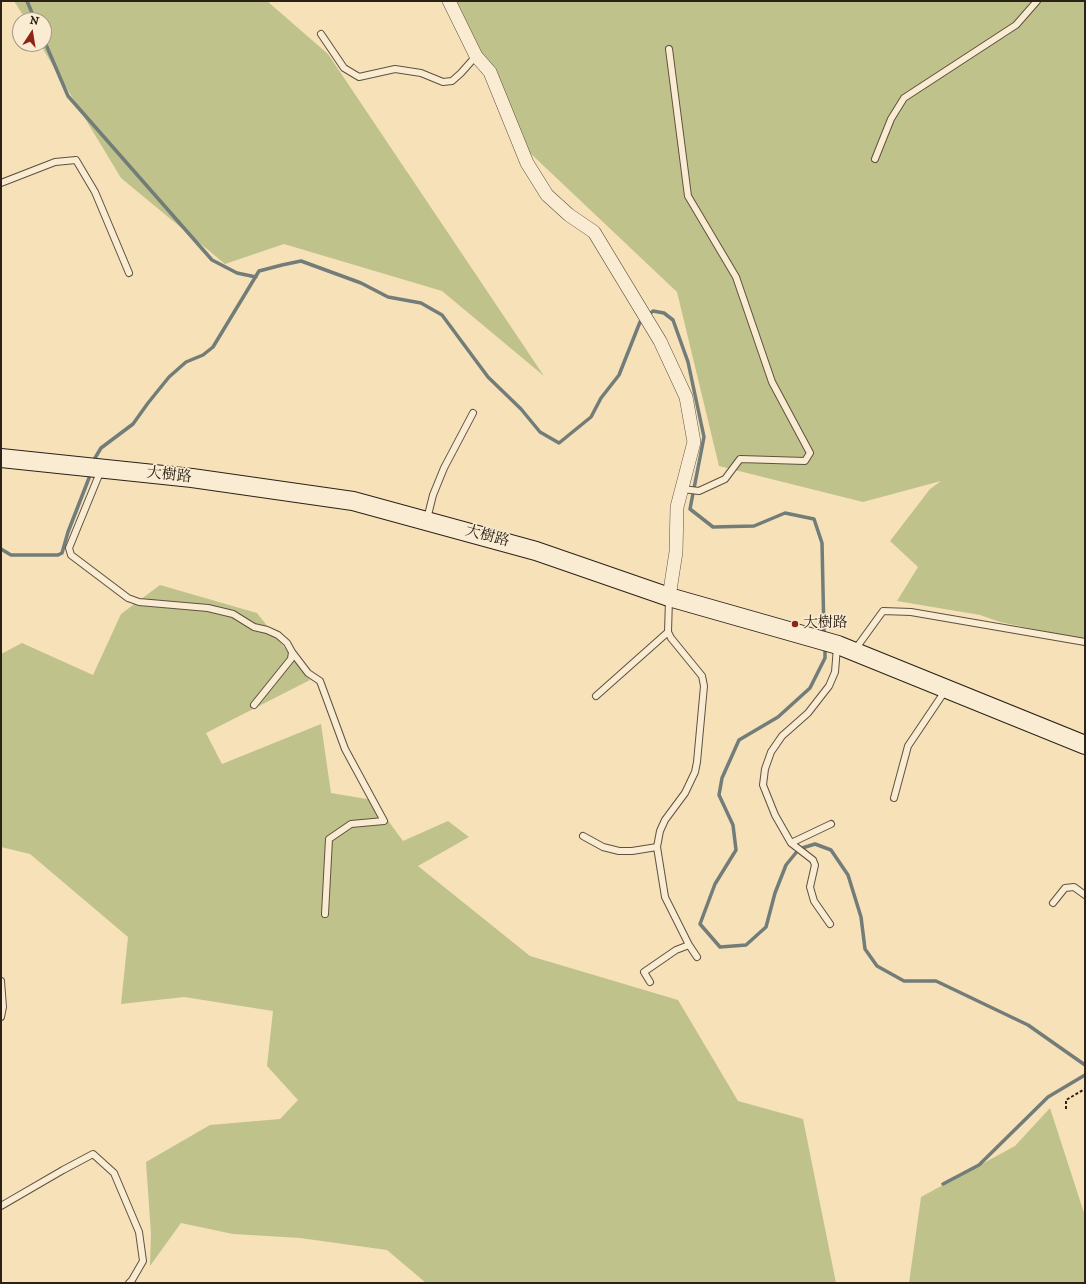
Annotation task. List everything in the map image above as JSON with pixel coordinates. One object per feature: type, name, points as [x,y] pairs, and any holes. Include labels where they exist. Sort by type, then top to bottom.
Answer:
[{"type":"street","points":[[449,1],[476,56],[490,72],[527,163],[547,195],[569,215],[594,232],[660,341],[686,397],[694,442],[677,506],[676,552],[669,597]]},
{"type":"street","name":"大樹路","points":[[3,458],[192,478],[353,501],[536,551],[669,597],[845,649],[1085,745]]},
{"type":"lane","points":[[875,159],[891,119],[904,98],[1016,25],[1037,1]]},
{"type":"lane","points":[[322,34],[344,68],[359,77],[395,69],[421,73],[443,82],[452,81],[476,56]]},
{"type":"lane","points":[[669,50],[688,196],[736,277],[772,382],[810,453],[805,461],[740,459],[725,478],[699,490],[682,489]]},
{"type":"lane","points":[[1,183],[55,162],[76,160],[95,192],[129,273]]},
{"type":"lane","points":[[426,521],[433,494],[441,475],[473,413]]},
{"type":"lane","points":[[101,469],[69,548],[71,555],[128,598],[139,602],[208,608],[233,614],[254,627],[267,630],[278,635],[287,644],[308,673],[320,681],[345,749],[384,821],[351,824],[329,839],[325,914]]},
{"type":"lane","points":[[669,597],[668,632],[671,638],[702,676],[704,686],[697,762],[685,793],[665,820],[660,831],[657,847],[665,897],[689,945],[697,956]]},
{"type":"lane","points":[[830,924],[814,901],[810,887],[815,865],[813,860],[791,843],[775,816],[763,785],[765,769],[771,752],[782,736],[808,713],[829,686],[845,649],[883,612],[911,612],[1085,642]]},
{"type":"lane","points":[[596,696],[668,632]]},
{"type":"lane","points":[[254,705],[291,659],[292,652]]},
{"type":"lane","points":[[894,798],[908,746],[946,689]]},
{"type":"lane","points":[[791,843],[831,824]]},
{"type":"lane","points":[[584,836],[603,847],[619,851],[632,851],[657,847]]},
{"type":"lane","points":[[1053,903],[1065,888],[1074,887],[1085,895]]},
{"type":"lane","points":[[650,982],[644,972],[676,950],[689,945]]},
{"type":"lane","points":[[1,981],[4,1007],[1,1017]]},
{"type":"lane","points":[[1,1206],[93,1154],[114,1173],[139,1232],[143,1261],[129,1283]]},
{"type":"path","points":[[1066,1109],[1066,1100],[1085,1089]]},
{"type":"green space","points":[[14,1],[267,1],[328,54],[544,376],[442,291],[284,244],[225,264],[121,178],[45,52],[52,52],[52,12],[21,12]]},
{"type":"green space","points":[[448,1],[1085,1],[1085,640],[1000,622],[980,615],[897,601],[918,567],[890,541],[930,489],[941,481],[863,502],[719,466],[677,292],[529,152]]},
{"type":"green space","points":[[160,585],[257,613],[310,680],[206,733],[222,764],[321,724],[331,793],[373,800],[403,841],[448,821],[469,837],[418,866],[530,956],[678,1000],[738,1101],[803,1119],[836,1283],[426,1283],[387,1250],[300,1238],[233,1234],[181,1223],[150,1266],[151,1234],[146,1162],[210,1125],[280,1119],[298,1100],[267,1066],[273,1011],[184,997],[121,1004],[128,937],[30,854],[1,847],[1,654],[22,643],[93,675],[121,614]]},
{"type":"green space","points":[[1050,1108],[1085,1216],[1085,1283],[909,1283],[921,1197],[1015,1146]]},
{"type":"waterway","points":[[27,1],[32,12]]},
{"type":"waterway","points":[[49,52],[68,96],[212,260],[237,273],[256,277]]},
{"type":"waterway","points":[[95,458],[101,448],[133,424],[169,377],[186,362],[203,355],[213,347],[259,271],[282,265],[301,261],[361,283],[388,297],[421,303],[442,315],[488,377],[521,409],[540,432],[559,443],[591,417],[601,398],[619,375],[640,322],[653,311],[664,313],[673,320],[688,362],[704,437],[690,509],[713,527],[754,526],[785,513],[814,519],[822,543],[824,635]]},
{"type":"waterway","points":[[1,549],[11,555],[58,555],[62,553],[68,532],[89,478]]},
{"type":"waterway","points":[[825,647],[825,658],[810,688],[778,717],[739,740],[722,778],[719,795],[733,825],[736,850],[715,884],[700,924],[720,947],[746,945],[766,927],[775,893],[786,865],[799,849],[815,844],[831,850],[848,875],[861,917],[865,949],[877,966],[904,981],[936,981],[1028,1025],[1085,1065]]},
{"type":"waterway","points":[[943,1184],[979,1165],[1048,1097],[1085,1075]]},
{"type":"place","name":"大樹路","points":[[795,624]]}]
